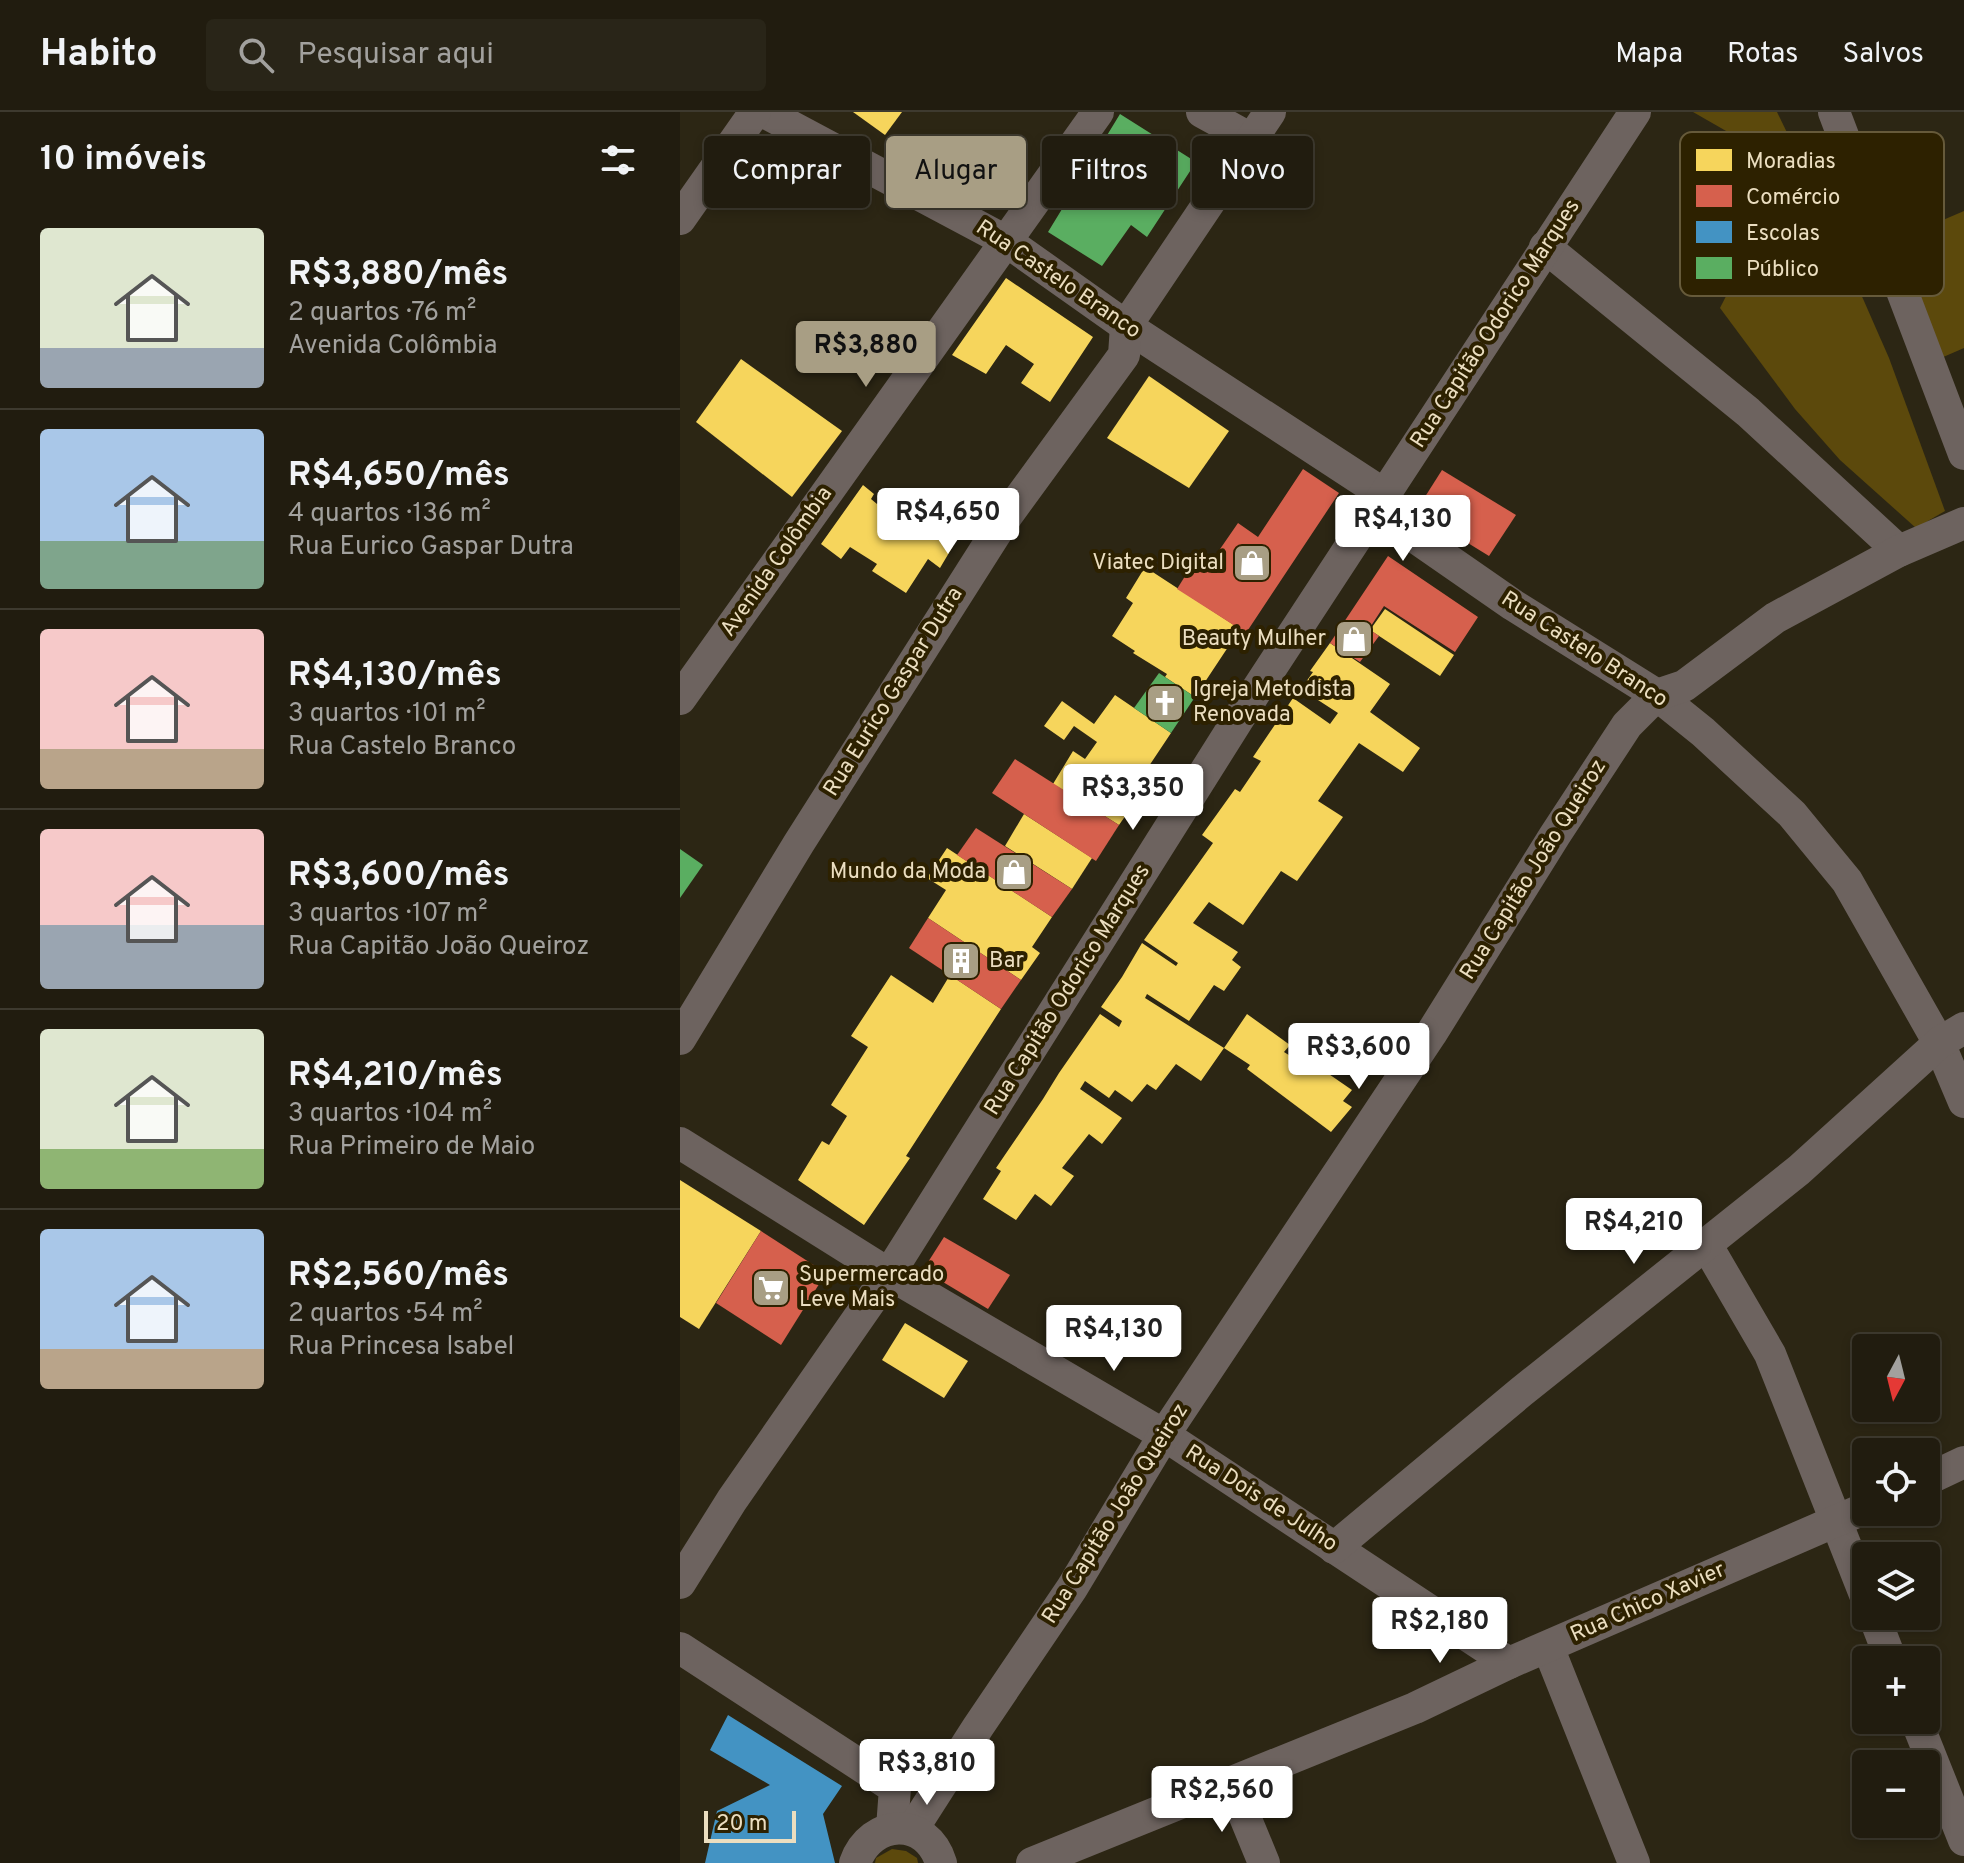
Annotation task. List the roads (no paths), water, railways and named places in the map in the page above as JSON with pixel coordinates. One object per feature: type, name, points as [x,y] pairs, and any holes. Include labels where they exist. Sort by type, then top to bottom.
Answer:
[{"type":"street","points":[[680,219],[755,112]]},
{"type":"street","name":"Rua Castelo Branco","points":[[764,112],[1006,241],[1126,326],[1385,495],[1402,528],[1513,605],[1657,695],[1703,732],[1792,814],[1847,881],[1876,936],[1951,1036],[1964,1102]]},
{"type":"street","name":"Avenida Colômbia","points":[[680,699],[1098,112]]},
{"type":"street","points":[[1202,112],[1246,136]]},
{"type":"street","name":"Rua Eurico Gaspar Dutra","points":[[1255,136],[1270,112]]},
{"type":"street","name":"Rua Capitão Odorico Marques","points":[[680,1583],[732,1500],[889,1274],[1254,694],[1635,112]]},
{"type":"street","points":[[1834,112],[1842,132]]},
{"type":"street","name":"Rua Eurico Gaspar Dutra","points":[[680,1039],[799,843],[1008,514],[1124,355],[1126,326],[1207,208]]},
{"type":"street","points":[[1545,247],[1748,412],[1899,551]]},
{"type":"street","points":[[1904,296],[1964,454]]},
{"type":"street","name":"Rua Capitão João Queiroz","points":[[855,1863],[866,1843],[893,1831],[978,1727],[1072,1588],[1164,1435],[1431,1034],[1546,848],[1627,725],[1657,695],[1684,686],[1775,618],[1899,551],[1964,523]]},
{"type":"street","points":[[1334,1548],[1510,1401],[1799,1170],[1951,1036]]},
{"type":"street","name":"Rua Dois de Julho","points":[[680,1143],[889,1274],[1164,1435],[1509,1663]]},
{"type":"street","points":[[1706,1244],[1770,1354],[1852,1562]]},
{"type":"street","points":[[1940,1473],[1964,1462]]},
{"type":"street","name":"Rua Chico Xavier","points":[[1032,1863],[1415,1708],[1509,1663],[1852,1515]]},
{"type":"street","points":[[1548,1647],[1634,1863]]},
{"type":"street","points":[[680,1648],[895,1788],[893,1831],[922,1835],[932,1844],[941,1863]]},
{"type":"street","points":[[1922,1734],[1964,1840]]},
{"type":"street","points":[[1231,1783],[1264,1863]]},
{"type":"place","name":"Viatec Digital","points":[[1252,563]]},
{"type":"place","name":"Beauty Mulher","points":[[1354,639]]},
{"type":"place","name":"Igreja Metodista Renovada","points":[[1165,703]]},
{"type":"place","name":"Mundo da Moda","points":[[1014,872]]},
{"type":"place","name":"Bar","points":[[961,961]]},
{"type":"place","name":"Supermercado Leve Mais","points":[[771,1288]]}]
